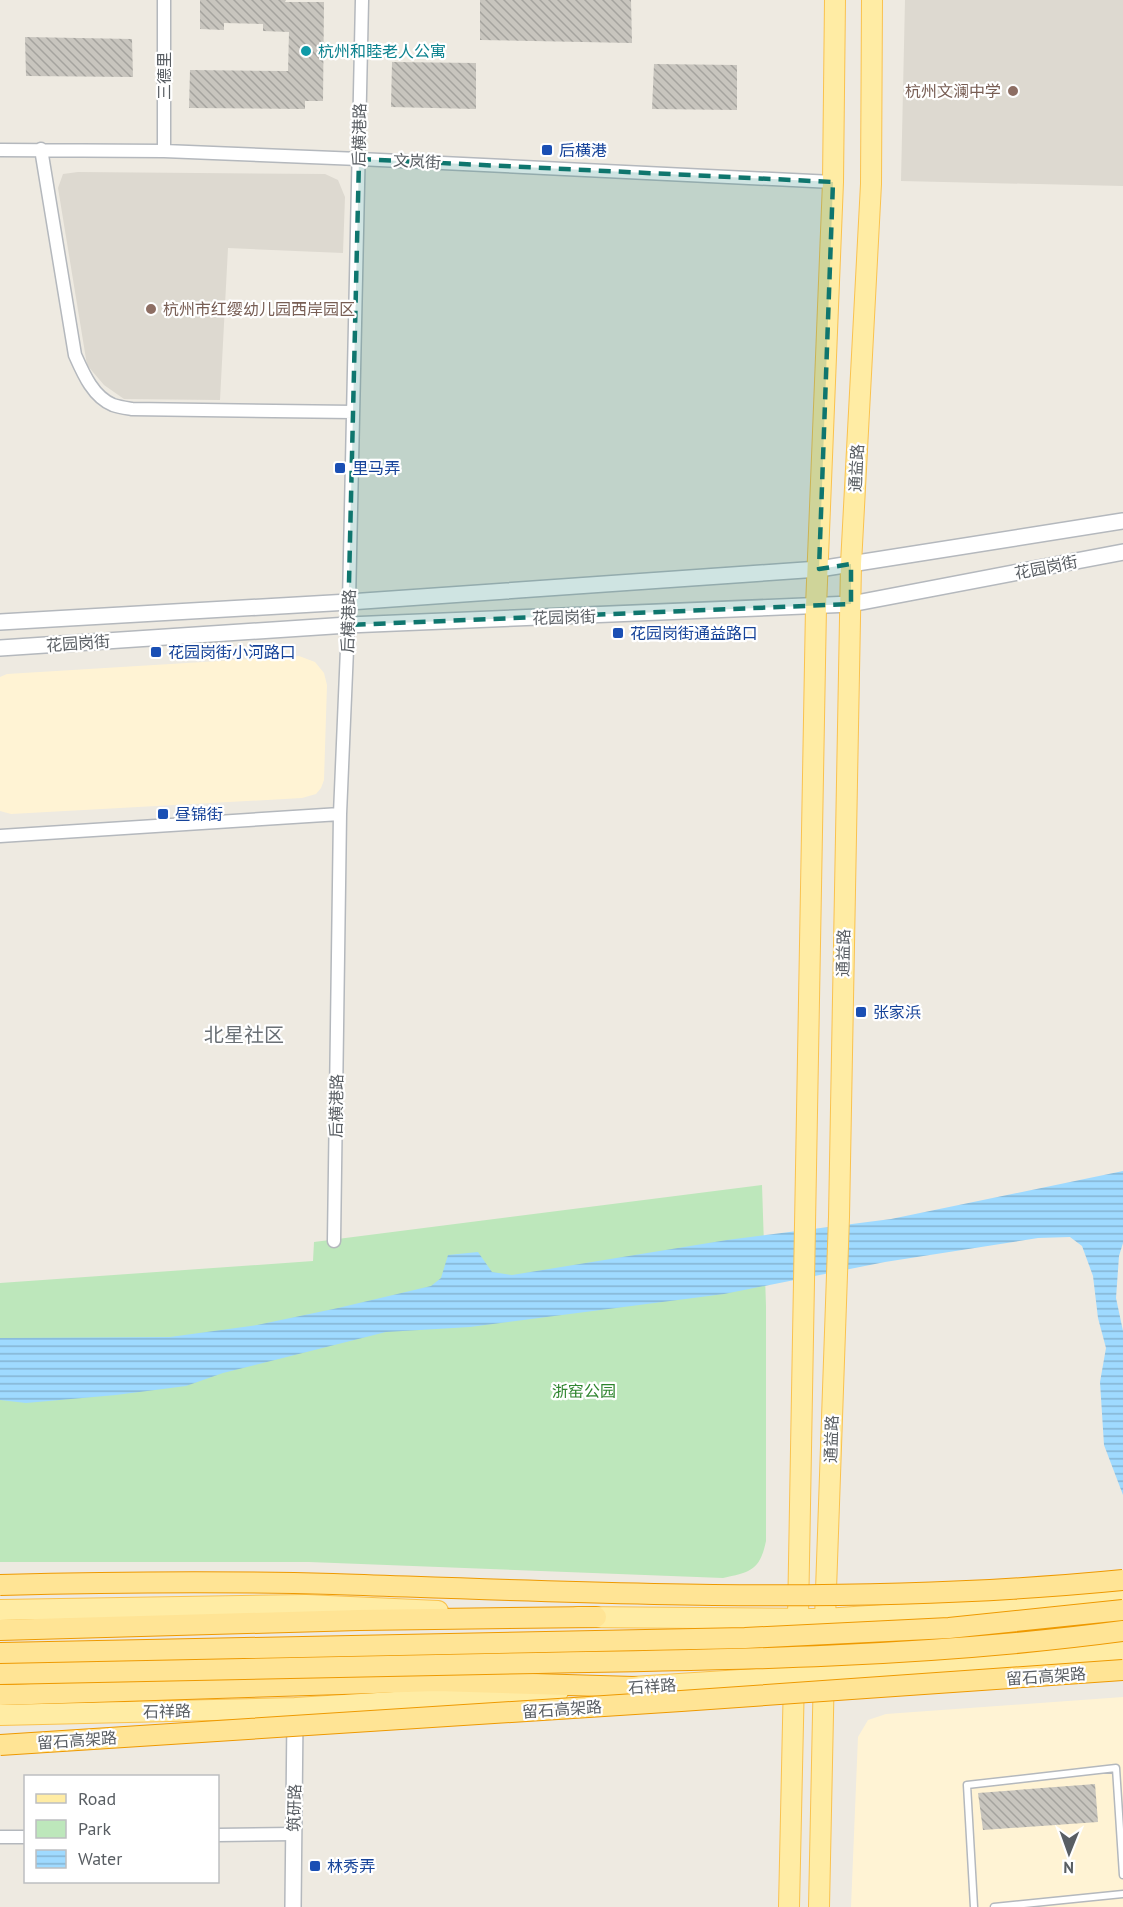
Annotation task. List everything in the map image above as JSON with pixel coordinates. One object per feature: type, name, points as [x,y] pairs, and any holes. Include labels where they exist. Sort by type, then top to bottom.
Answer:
[{"type":"highway","points":[[0,1584],[126,1582],[330,1584],[747,1597],[940,1593],[1123,1580]]},
{"type":"highway","points":[[0,1653],[745,1638],[949,1628],[1123,1610]]},
{"type":"highway","points":[[0,1630],[359,1620],[596,1617]]},
{"type":"highway","name":"留石高架路","points":[[0,1674],[749,1659],[1044,1642],[1123,1631]]},
{"type":"highway","name":"留石高架路","points":[[0,1745],[1123,1670]]},
{"type":"highway","points":[[0,1695],[437,1681],[634,1687]]},
{"type":"main road","name":"通益路","points":[[789,1907],[794,1677],[798,1618],[816,607],[833,182],[835,0]]},
{"type":"main road","name":"通益路","points":[[819,1907],[823,1675],[837,1282],[851,564],[871,183],[873,0]]},
{"type":"main road","points":[[0,1610],[306,1605],[596,1617],[825,1619],[1002,1607],[1123,1595]]},
{"type":"main road","name":"石祥路","points":[[0,1715],[295,1708],[1002,1663],[1123,1651]]},
{"type":"street","name":"三德里","points":[[164,0],[164,151]]},
{"type":"street","name":"后横港路","points":[[334,1241],[340,814],[349,602],[362,0]]},
{"type":"street","name":"文岚街","points":[[0,150],[164,151],[833,182]]},
{"type":"street","points":[[41,150],[75,355],[96,393],[112,405],[132,409],[353,412]]},
{"type":"street","name":"花园岗街","points":[[0,622],[349,602],[819,569],[1123,521]]},
{"type":"street","name":"花园岗街","points":[[0,648],[348,625],[816,607],[851,604],[1123,552]]},
{"type":"street","points":[[0,836],[340,814]]},
{"type":"street","name":"筑研路","points":[[292,1907],[295,1708]]},
{"type":"street","points":[[219,1834],[293,1834]]},
{"type":"street","points":[[0,1837],[24,1837]]},
{"type":"lane","points":[[974,1907],[967,1785],[1116,1768],[1123,1875]]},
{"type":"lane","points":[[994,1907],[1123,1894]]},
{"type":"highlighted area","points":[[359,159],[833,182],[819,569],[851,564],[851,604],[348,625]]},
{"type":"shaded area","name":"杭州文澜中学","points":[[905,0],[1123,0],[1123,186],[901,181]]},
{"type":"shaded area","name":"杭州市红缨幼儿园西岸园区","points":[[78,172],[325,174],[338,180],[345,197],[343,253],[228,248],[220,400],[124,399],[104,385],[87,365],[58,188],[63,174]]},
{"type":"shaded area","points":[[299,656],[315,662],[324,673],[327,685],[324,780],[316,794],[302,798],[11,814],[0,811],[0,677],[7,674]]},
{"type":"shaded area","points":[[1123,1697],[1123,1907],[851,1907],[858,1737],[868,1720],[886,1714]]},
{"type":"green space","name":"浙窑公园","points":[[762,1185],[766,1306],[766,1541],[757,1564],[741,1574],[723,1578],[309,1562],[0,1562],[0,1283],[313,1261],[314,1242]]},
{"type":"water","points":[[1123,1171],[1123,1243],[1119,1256],[1116,1298],[1123,1331],[1123,1495],[1104,1445],[1100,1382],[1106,1348],[1098,1318],[1093,1276],[1082,1246],[1070,1237],[1038,1238],[885,1262],[724,1294],[470,1327],[386,1332],[223,1373],[186,1386],[26,1403],[0,1400],[0,1338],[170,1337],[257,1325],[431,1286],[441,1278],[448,1255],[478,1252],[492,1272],[512,1275],[727,1240],[891,1219]]},
{"type":"building","name":"杭州和睦老人公寓","points":[[200,0],[324,2],[323,101],[305,101],[305,109],[189,108],[190,70],[288,71],[289,32],[263,31],[263,24],[224,23],[224,30],[200,29]]},
{"type":"building","points":[[480,0],[631,0],[632,43],[480,40]]},
{"type":"building","points":[[25,37],[132,39],[133,77],[26,76]]},
{"type":"building","points":[[392,62],[476,63],[476,109],[391,107]]},
{"type":"building","points":[[654,64],[737,65],[737,110],[652,109]]},
{"type":"building","points":[[1095,1784],[1098,1822],[983,1830],[978,1793]]},
{"type":"place","name":"杭州和睦老人公寓","points":[[306,51]]},
{"type":"place","name":"杭州文澜中学","points":[[1013,91]]},
{"type":"place","name":"后横港","points":[[547,150]]},
{"type":"place","name":"杭州市红缨幼儿园西岸园区","points":[[151,309]]},
{"type":"place","name":"里马弄","points":[[340,468]]},
{"type":"place","name":"花园岗街通益路口","points":[[618,633]]},
{"type":"place","name":"花园岗街小河路口","points":[[156,652]]},
{"type":"place","name":"昼锦街","points":[[163,814]]},
{"type":"place","name":"张家浜","points":[[861,1012]]},
{"type":"place","name":"林秀弄","points":[[315,1866]]},
{"type":"district","name":"北星社区","points":[[244,1035]]}]
